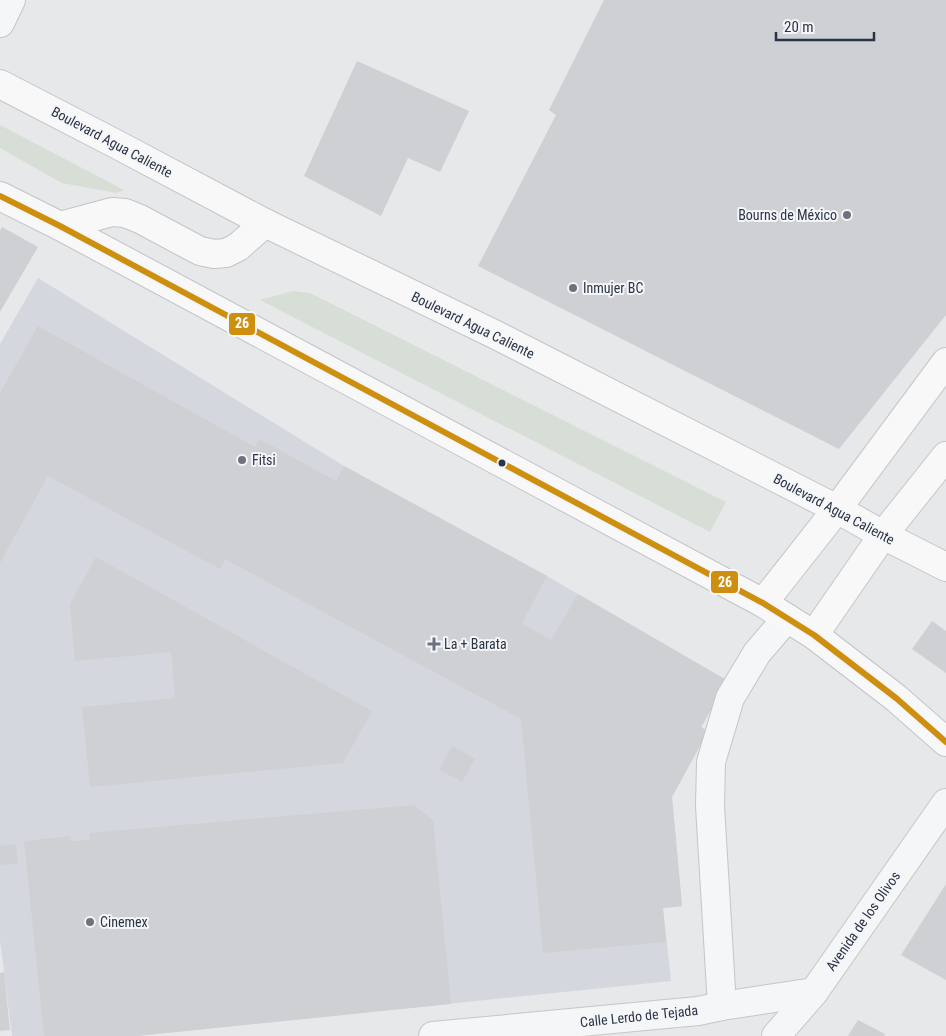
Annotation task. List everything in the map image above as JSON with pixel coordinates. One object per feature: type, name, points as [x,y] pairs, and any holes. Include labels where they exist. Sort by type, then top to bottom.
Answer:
[{"type":"main road","name":"Boulevard Agua Caliente","points":[[0,84],[265,223],[496,335],[946,567]]},
{"type":"main road","points":[[0,196],[60,226],[763,602],[814,635],[896,698],[946,742]]},
{"type":"main road","points":[[60,226],[112,212],[125,213],[200,251],[214,254],[226,253],[238,247],[265,223]]},
{"type":"main road","points":[[763,602],[836,509],[946,362]]},
{"type":"main road","points":[[814,635],[883,535],[946,456]]},
{"type":"street","points":[[0,23],[11,0]]},
{"type":"street","points":[[722,1006],[710,806],[711,762],[730,698],[756,653],[787,618]]},
{"type":"street","name":"Avenida de los Olivos","points":[[776,1036],[814,992],[946,803]]},
{"type":"street","name":"Calle Lerdo de Tejada","points":[[433,1036],[698,1011],[814,992]]},
{"type":"shaded area","points":[[0,125],[124,190],[117,193],[62,183],[0,148]]},
{"type":"shaded area","points":[[38,278],[344,466],[547,576],[728,681],[701,727],[708,731],[672,797],[682,906],[663,908],[671,981],[137,1036],[12,1036],[0,940],[0,344]]},
{"type":"shaded area","points":[[293,291],[310,293],[726,502],[710,532],[260,300]]},
{"type":"building","points":[[604,0],[946,0],[946,315],[839,449],[478,266],[556,115],[549,110]]},
{"type":"building","points":[[357,61],[469,111],[440,172],[408,158],[381,216],[304,176]]},
{"type":"building","points":[[2,227],[38,247],[0,312],[0,231]]},
{"type":"building","points":[[38,326],[255,447],[259,439],[336,481],[344,466],[547,576],[522,623],[551,640],[578,594],[728,681],[701,727],[708,731],[672,797],[682,906],[663,908],[666,942],[543,953],[521,719],[225,559],[220,569],[48,476],[0,563],[0,393]]},
{"type":"building","points":[[96,557],[372,711],[343,763],[90,787],[82,707],[175,698],[171,652],[75,661],[70,604]]},
{"type":"building","points":[[932,621],[946,631],[946,673],[912,649]]},
{"type":"building","points":[[452,746],[475,759],[462,782],[439,770]]},
{"type":"building","points":[[414,805],[433,820],[451,1004],[137,1036],[44,1036],[24,841],[70,836],[72,841],[90,840],[89,833]]},
{"type":"building","points":[[16,844],[18,863],[0,865],[0,846]]},
{"type":"building","points":[[946,884],[946,980],[901,955]]},
{"type":"building","points":[[4,972],[10,1030],[0,1031],[0,973]]},
{"type":"building","points":[[858,1020],[885,1034],[884,1036],[848,1036]]},
{"type":"transit line","name":"26","points":[[0,196],[60,226],[763,603],[814,635],[896,698],[946,742]]},
{"type":"place","name":"Bourns de México","points":[[847,215]]},
{"type":"place","name":"Inmujer BC","points":[[573,288]]},
{"type":"place","name":"Fitsi","points":[[242,460]]},
{"type":"place","name":"La + Barata","points":[[434,644]]},
{"type":"place","name":"Cinemex","points":[[90,922]]}]
